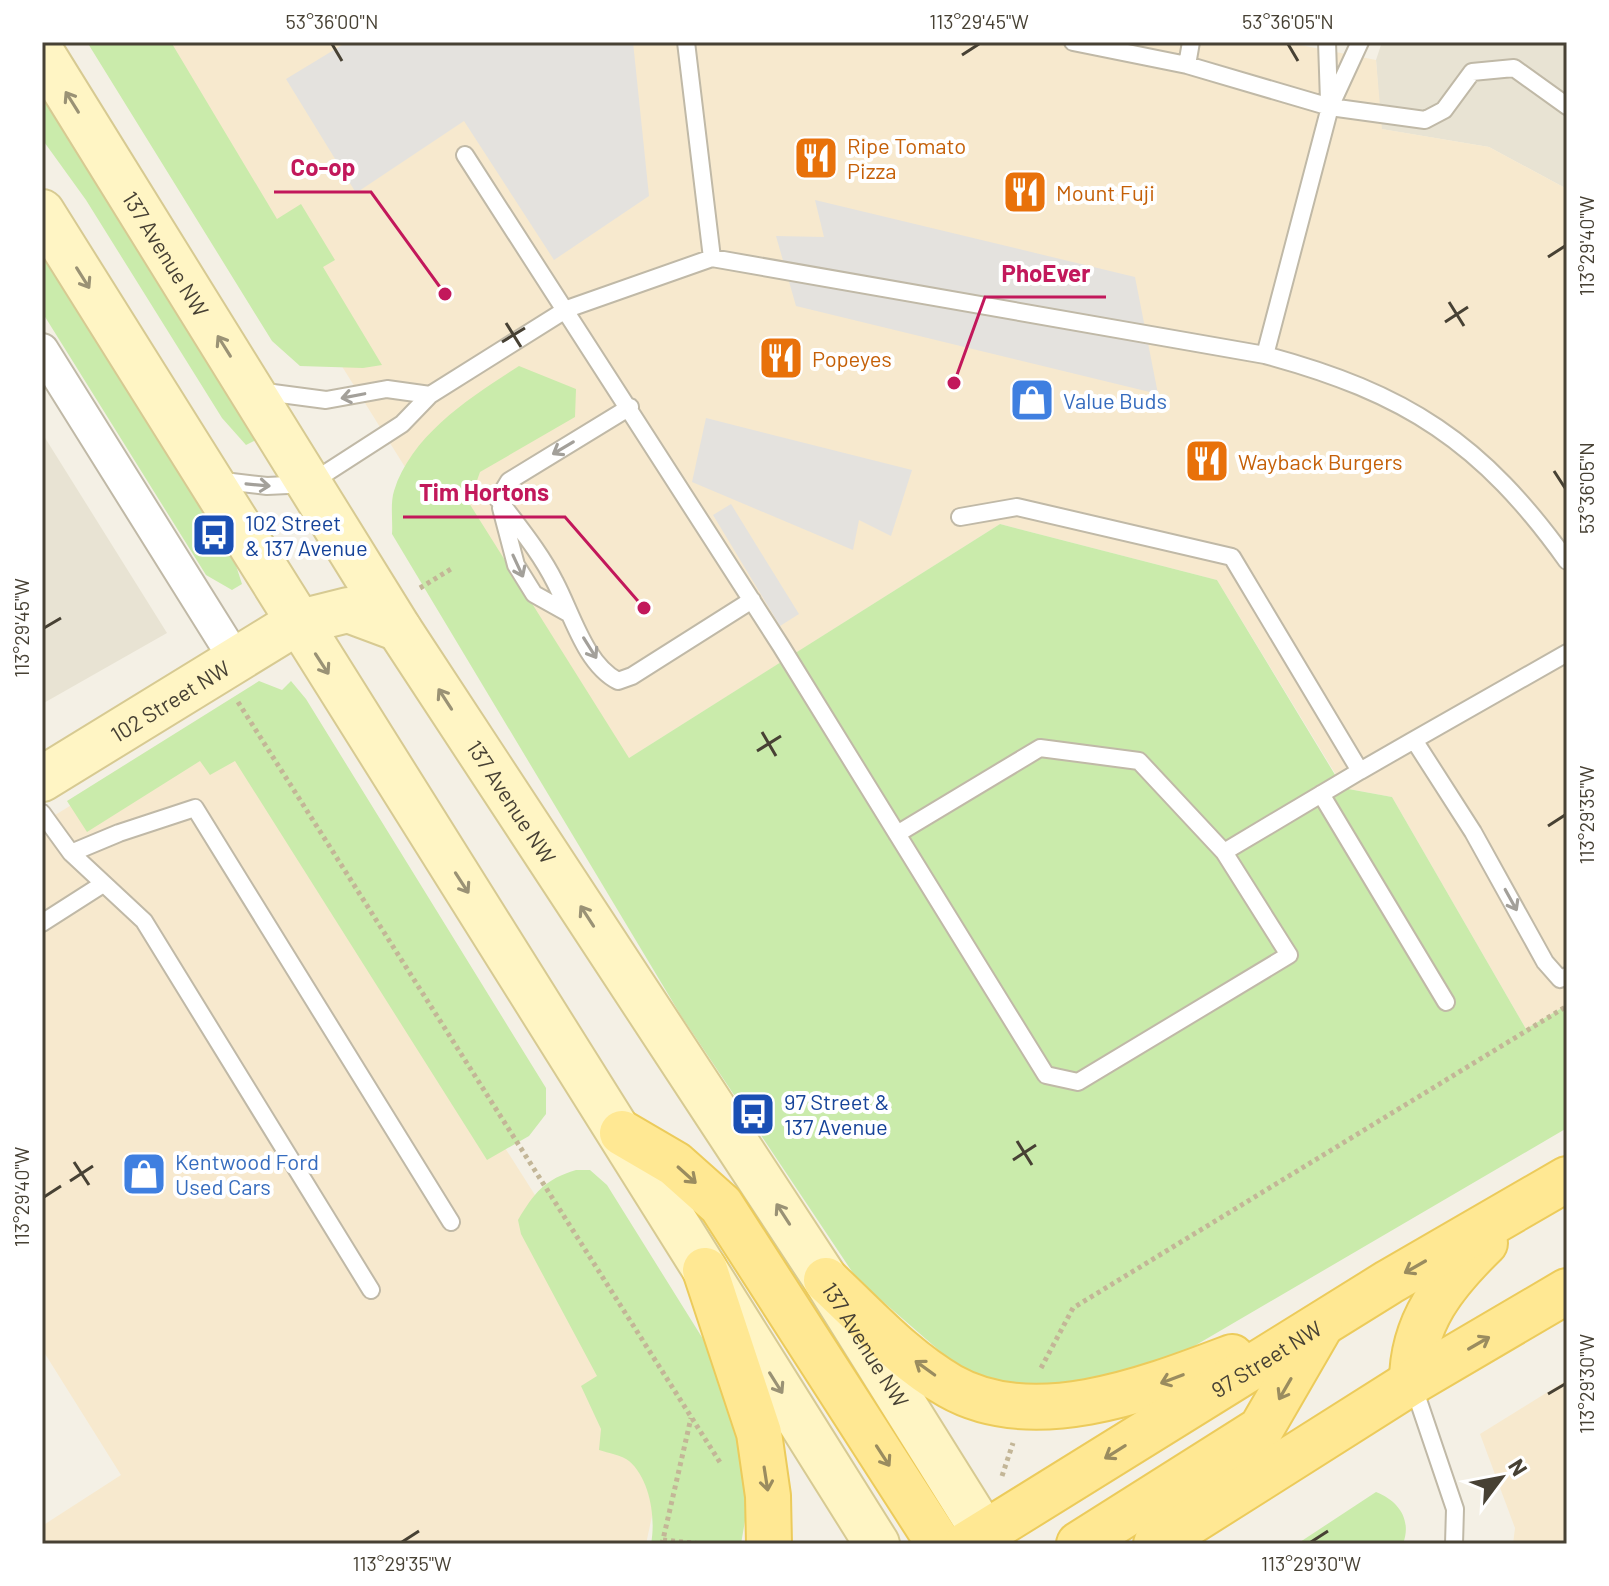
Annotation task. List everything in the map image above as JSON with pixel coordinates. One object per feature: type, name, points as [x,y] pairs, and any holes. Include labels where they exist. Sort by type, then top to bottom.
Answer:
[{"type":"main road","name":"137 Avenue NW","points":[[42,53],[399,629],[826,1280],[981,1540]]},
{"type":"main road","points":[[42,212],[296,623],[622,1133],[877,1544]]},
{"type":"main road","name":"102 Street NW","points":[[42,778],[296,623],[348,610],[399,629]]},
{"type":"main road","points":[[622,1133],[675,1164],[721,1205],[939,1544]]},
{"type":"main road","points":[[1412,1382],[1412,1360],[1436,1296],[1549,1189]]},
{"type":"main road","name":"97 Street NW","points":[[981,1540],[1324,1322],[1549,1189]]},
{"type":"main road","points":[[705,1270],[759,1433],[768,1496],[769,1544]]},
{"type":"main road","points":[[826,1280],[903,1352],[952,1387],[988,1400],[1025,1407],[1088,1402],[1157,1385],[1324,1322]]},
{"type":"main road","points":[[1156,1544],[1412,1382],[1567,1291]]},
{"type":"main road","points":[[1079,1544],[1261,1429],[1324,1322]]},
{"type":"main road","points":[[1211,1544],[1249,1485]]},
{"type":"street","points":[[42,350],[236,660]]},
{"type":"lane","points":[[686,42],[712,258]]},
{"type":"lane","points":[[1073,42],[1187,65],[1330,107],[1425,120],[1444,110],[1472,72],[1514,68],[1567,106]]},
{"type":"lane","points":[[1187,65],[1191,42]]},
{"type":"lane","points":[[1327,42],[1330,107]]},
{"type":"lane","points":[[1265,355],[1330,107],[1360,42]]},
{"type":"lane","points":[[465,155],[752,600],[1046,1075],[1078,1082],[1289,955],[1224,852],[1139,761],[1040,748],[897,834]]},
{"type":"lane","points":[[207,479],[267,486],[309,484],[402,424],[430,395],[567,309],[712,258],[1265,355],[1368,387],[1443,429],[1509,487],[1567,561]]},
{"type":"lane","points":[[251,390],[326,400],[387,389],[430,395]]},
{"type":"lane","points":[[568,613],[534,594],[516,565],[498,499],[509,481],[630,407]]},
{"type":"lane","points":[[498,499],[549,572],[568,613],[606,675],[618,681],[632,676],[752,600]]},
{"type":"lane","points":[[960,517],[1017,507],[1232,557],[1360,771]]},
{"type":"lane","points":[[1224,852],[1567,653]]},
{"type":"lane","points":[[1414,740],[1473,832],[1545,962],[1560,979],[1567,976]]},
{"type":"lane","points":[[1321,794],[1446,1002]]},
{"type":"lane","points":[[71,853],[119,833],[195,808],[451,1222]]},
{"type":"lane","points":[[42,813],[71,853],[144,921],[371,1290]]},
{"type":"lane","points":[[42,923],[103,884]]},
{"type":"lane","points":[[1412,1382],[1455,1509],[1454,1544]]},
{"type":"path","points":[[425,585],[451,569]]},
{"type":"path","points":[[236,660],[232,693],[725,1469]]},
{"type":"path","points":[[1041,1369],[1073,1308],[1567,1006]]},
{"type":"path","points":[[691,1417],[662,1542],[702,1544]]},
{"type":"path","points":[[997,1489],[1015,1436]]},
{"type":"shaded area","points":[[139,42],[1285,42],[1376,60],[1382,129],[1489,147],[1567,189],[1567,1005],[1526,1029],[1392,797],[1344,788],[1217,580],[1000,524],[599,777]]},
{"type":"shaded area","points":[[347,42],[633,42],[649,196],[554,260],[464,121],[356,193],[286,79]]},
{"type":"shaded area","points":[[1382,42],[1567,42],[1567,189],[1489,147],[1381,129],[1376,60]]},
{"type":"shaded area","points":[[815,200],[1135,277],[1158,394],[796,306],[776,236],[824,237]]},
{"type":"shaded area","points":[[706,418],[912,470],[891,536],[859,520],[853,550],[692,482]]},
{"type":"shaded area","points":[[42,433],[167,633],[42,704]]},
{"type":"shaded area","points":[[731,504],[799,614],[780,626],[713,515]]},
{"type":"shaded area","points":[[227,710],[674,1414],[646,1544],[42,1544],[42,1526],[121,1475],[42,1349],[42,823]]},
{"type":"shaded area","points":[[1567,1380],[1567,1544],[1513,1544],[1515,1528],[1480,1434]]},
{"type":"green space","points":[[87,42],[171,42],[277,219],[301,204],[335,260],[323,267],[382,365],[363,368],[300,366],[272,341]]},
{"type":"green space","points":[[42,84],[232,392],[256,440],[246,445],[222,418],[86,200],[42,139]]},
{"type":"green space","points":[[42,246],[230,547],[242,584],[232,590],[206,575],[42,312]]},
{"type":"green space","points":[[519,366],[576,389],[575,417],[480,472],[469,503],[629,758],[1000,524],[1217,580],[1343,788],[1392,797],[1526,1029],[1567,1005],[1567,1128],[1155,1369],[1074,1390],[1014,1390],[965,1373],[857,1279],[680,1014],[392,534],[394,491],[414,452],[463,404]]},
{"type":"green space","points":[[259,681],[282,690],[291,681],[306,699],[546,1088],[546,1114],[529,1136],[487,1160],[235,761],[210,775],[200,761],[87,832],[67,801]]},
{"type":"green space","points":[[576,1170],[590,1170],[607,1185],[713,1355],[752,1480],[741,1544],[651,1544],[652,1511],[642,1478],[626,1459],[599,1450],[601,1429],[581,1386],[597,1376],[521,1234],[518,1220],[541,1188]]},
{"type":"green space","points":[[1376,1492],[1402,1512],[1406,1527],[1403,1544],[1297,1544]]},
{"type":"place","name":"Ripe Tomato Pizza","points":[[816,158]]},
{"type":"place","name":"Mount Fuji","points":[[1025,192]]},
{"type":"place","name":"Co-op","points":[[445,294]]},
{"type":"place","name":"Popeyes","points":[[781,358]]},
{"type":"place","name":"PhoEver","points":[[954,383]]},
{"type":"place","name":"Value Buds","points":[[1032,400]]},
{"type":"place","name":"Wayback Burgers","points":[[1207,461]]},
{"type":"place","name":"102 Street & 137 Avenue","points":[[214,535]]},
{"type":"place","name":"Tim Hortons","points":[[644,608]]},
{"type":"place","name":"97 Street & 137 Avenue","points":[[753,1114]]},
{"type":"place","name":"Kentwood Ford Used Cars","points":[[144,1174]]}]
